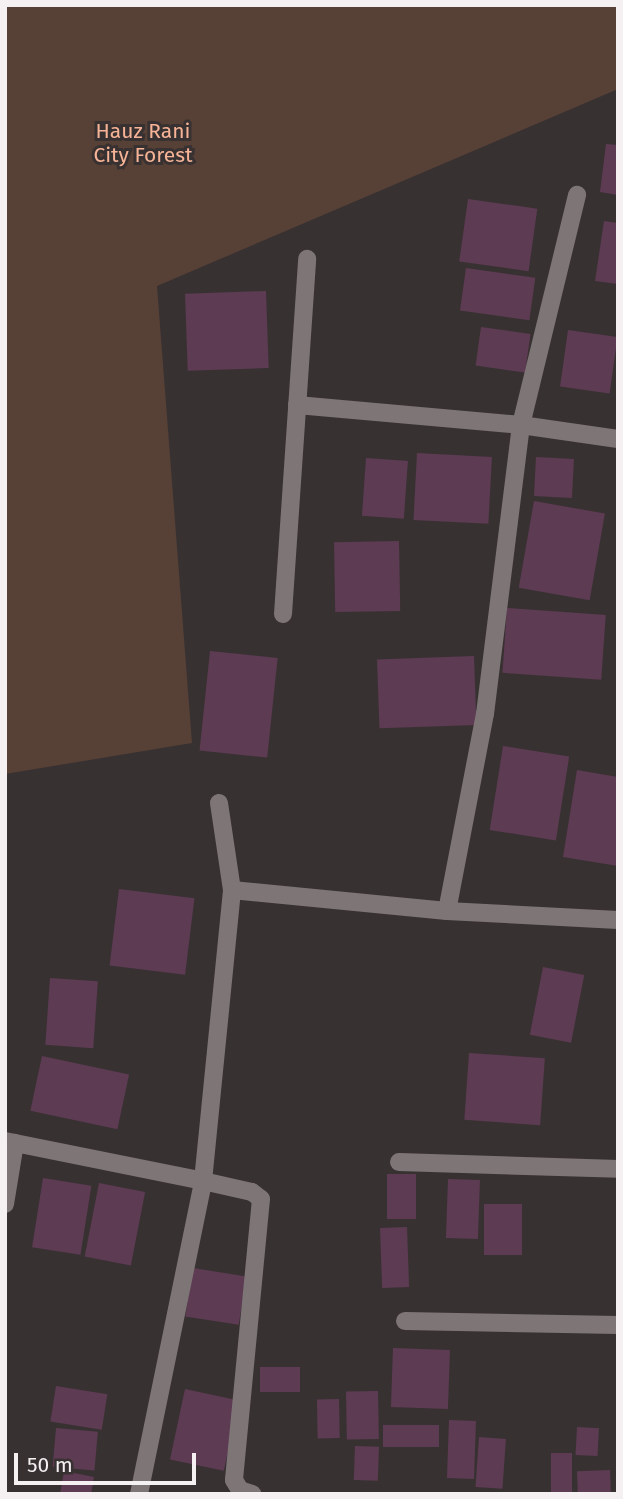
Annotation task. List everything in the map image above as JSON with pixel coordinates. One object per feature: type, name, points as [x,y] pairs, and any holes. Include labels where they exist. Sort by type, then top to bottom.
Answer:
[{"type":"street","points":[[447,911],[485,714],[521,425],[577,195]]},
{"type":"street","points":[[283,614],[307,259]]},
{"type":"street","points":[[297,405],[521,425],[618,439]]},
{"type":"street","points":[[139,1494],[203,1181],[232,890],[219,803]]},
{"type":"street","points":[[232,890],[447,911],[618,920]]},
{"type":"street","points":[[5,1204],[10,1142],[259,1195],[263,1203],[234,1480],[240,1490],[252,1494]]},
{"type":"street","points":[[399,1162],[618,1169]]},
{"type":"street","points":[[405,1321],[618,1325]]},
{"type":"green space","name":"Hauz Rani City Forest","points":[[5,5],[618,5],[618,89],[157,286],[192,743],[5,774]]},
{"type":"building","points":[[606,144],[618,145],[618,195],[600,192]]},
{"type":"building","points":[[468,199],[537,209],[529,271],[459,261]]},
{"type":"building","points":[[604,221],[618,223],[618,284],[595,281]]},
{"type":"building","points":[[466,268],[535,278],[529,320],[460,311]]},
{"type":"building","points":[[266,291],[269,368],[188,371],[185,294]]},
{"type":"building","points":[[481,327],[531,334],[525,373],[476,366]]},
{"type":"building","points":[[568,330],[618,337],[610,393],[560,386]]},
{"type":"building","points":[[417,453],[492,457],[488,524],[413,520]]},
{"type":"building","points":[[536,457],[574,459],[572,498],[534,496]]},
{"type":"building","points":[[366,458],[408,461],[404,519],[362,516]]},
{"type":"building","points":[[534,501],[605,514],[590,600],[519,588]]},
{"type":"building","points":[[399,541],[400,611],[335,612],[334,542]]},
{"type":"building","points":[[507,608],[606,615],[601,680],[502,673]]},
{"type":"building","points":[[210,651],[278,658],[267,758],[200,750]]},
{"type":"building","points":[[474,656],[476,725],[379,728],[377,659]]},
{"type":"building","points":[[503,746],[569,756],[556,840],[490,830]]},
{"type":"building","points":[[577,770],[618,777],[618,866],[563,857]]},
{"type":"building","points":[[119,889],[194,898],[185,975],[110,965]]},
{"type":"building","points":[[543,967],[584,975],[571,1043],[530,1035]]},
{"type":"building","points":[[50,978],[98,981],[93,1048],[45,1045]]},
{"type":"building","points":[[469,1053],[545,1058],[540,1125],[464,1120]]},
{"type":"building","points":[[42,1056],[129,1075],[117,1129],[30,1111]]},
{"type":"building","points":[[387,1174],[416,1174],[416,1219],[387,1219]]},
{"type":"building","points":[[43,1178],[91,1186],[80,1255],[32,1247]]},
{"type":"building","points":[[448,1179],[480,1180],[478,1239],[446,1238]]},
{"type":"building","points":[[99,1183],[145,1192],[131,1266],[85,1257]]},
{"type":"building","points":[[484,1204],[522,1204],[522,1255],[484,1255]]},
{"type":"building","points":[[407,1227],[409,1287],[382,1288],[380,1228]]},
{"type":"building","points":[[193,1268],[246,1276],[239,1325],[185,1316]]},
{"type":"building","points":[[393,1348],[450,1350],[448,1409],[391,1407]]},
{"type":"building","points":[[260,1367],[300,1367],[300,1392],[260,1392]]},
{"type":"building","points":[[56,1386],[107,1394],[102,1430],[50,1422]]},
{"type":"building","points":[[185,1389],[239,1400],[224,1471],[170,1459]]},
{"type":"building","points":[[378,1391],[379,1439],[347,1440],[346,1392]]},
{"type":"building","points":[[317,1399],[339,1399],[340,1438],[318,1438]]},
{"type":"building","points":[[449,1420],[476,1421],[474,1479],[447,1478]]},
{"type":"building","points":[[383,1425],[439,1425],[439,1447],[383,1447]]},
{"type":"building","points":[[577,1427],[599,1428],[598,1456],[576,1455]]},
{"type":"building","points":[[56,1428],[98,1432],[94,1471],[53,1467]]},
{"type":"building","points":[[479,1437],[506,1439],[502,1489],[476,1487]]},
{"type":"building","points":[[355,1446],[379,1447],[378,1481],[354,1480]]},
{"type":"building","points":[[551,1453],[572,1453],[572,1494],[551,1494]]},
{"type":"building","points":[[610,1470],[611,1494],[578,1494],[577,1471]]},
{"type":"building","points":[[64,1471],[94,1477],[91,1494],[60,1494]]}]
